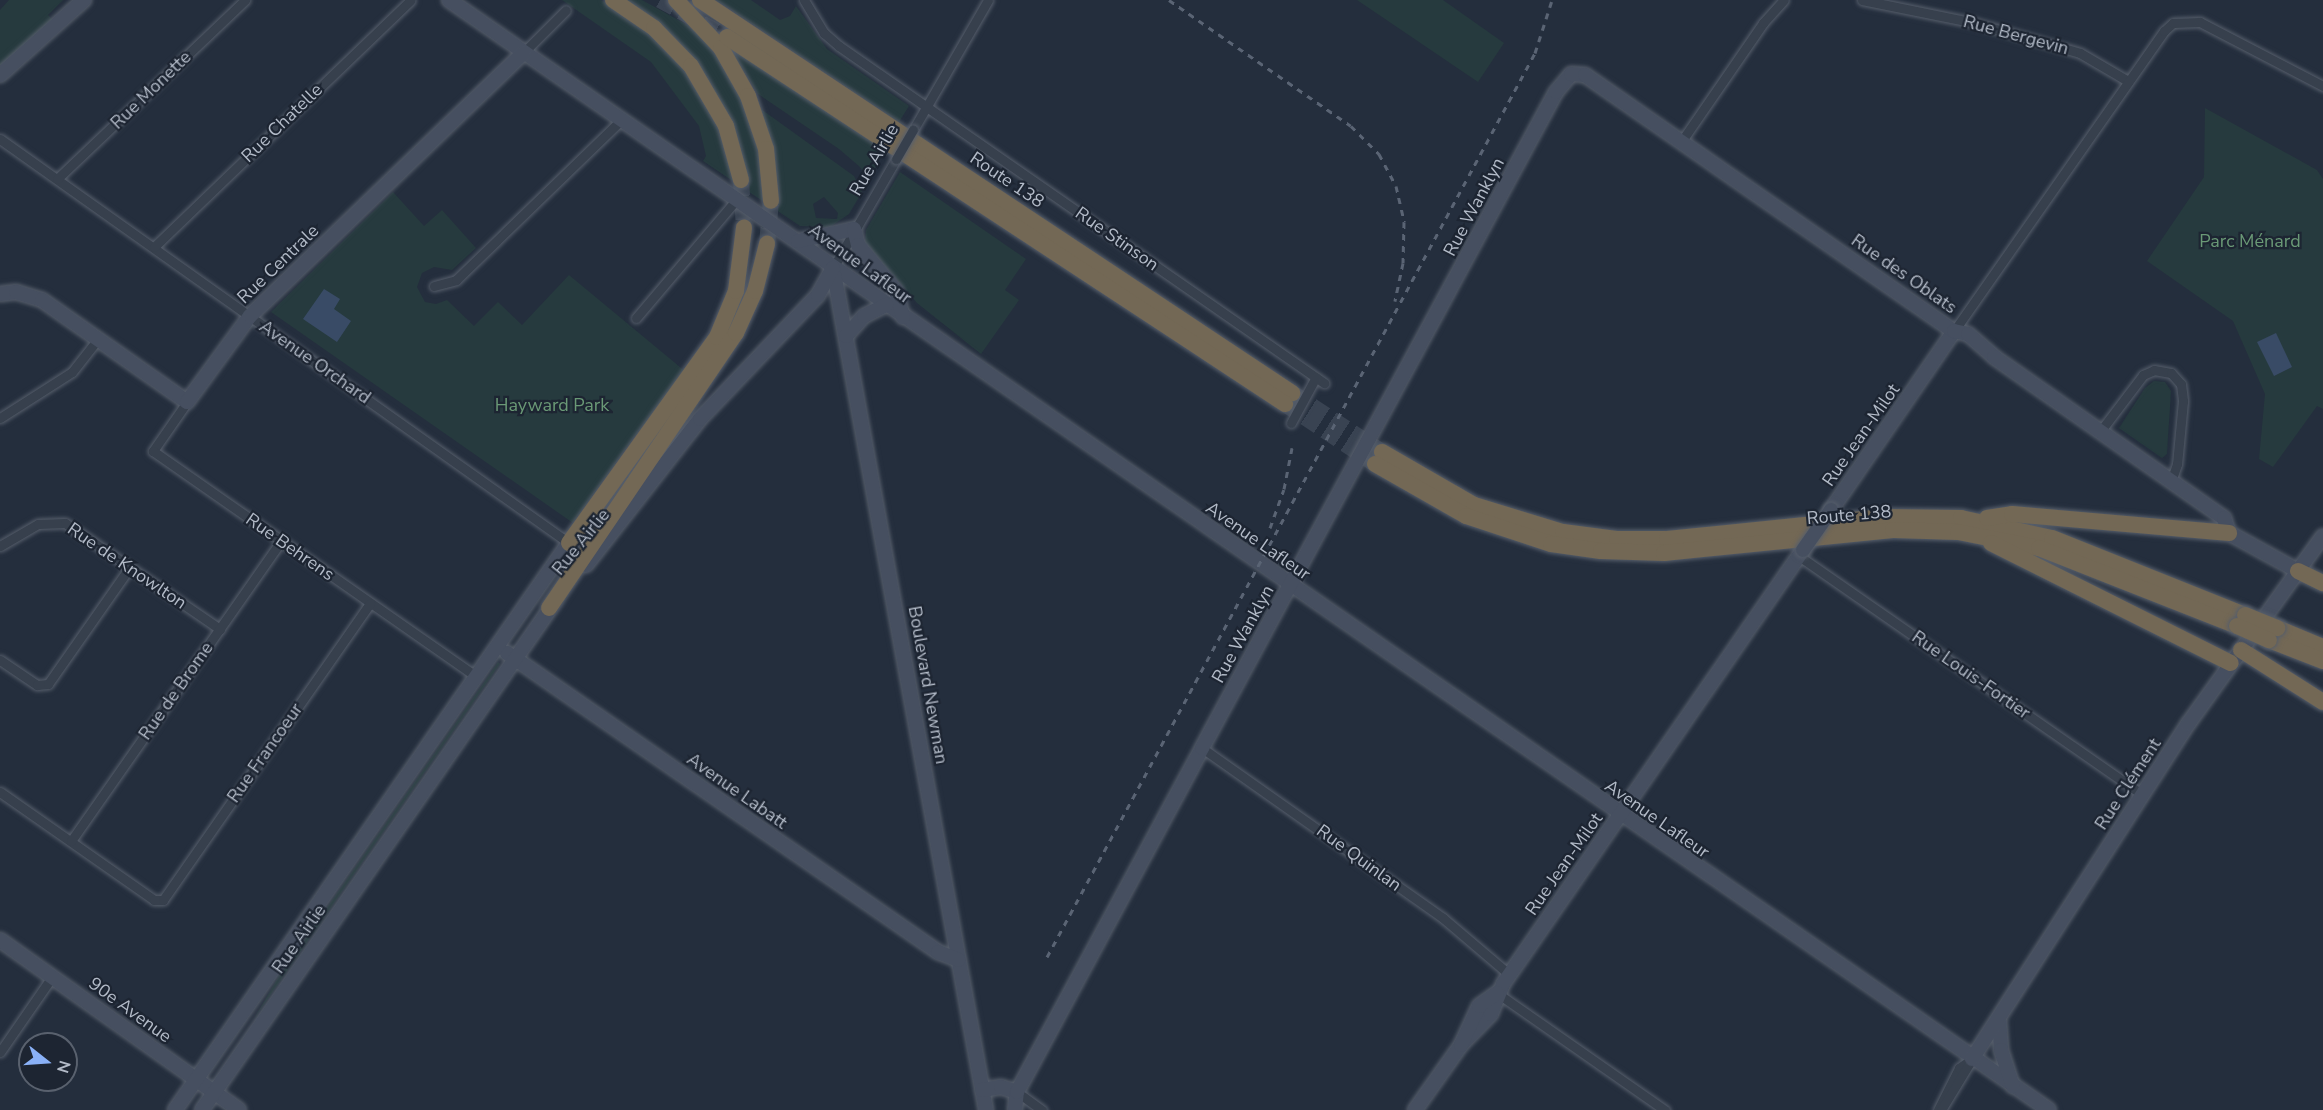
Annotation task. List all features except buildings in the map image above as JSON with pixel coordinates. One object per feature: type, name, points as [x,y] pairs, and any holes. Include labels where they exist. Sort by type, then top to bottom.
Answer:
[{"type":"highway","points":[[613,0],[654,28],[691,66],[723,119],[741,180]]},
{"type":"highway","points":[[676,0],[708,30],[742,82],[766,149],[771,201]]},
{"type":"highway","name":"Route 138","points":[[700,0],[1288,398],[727,37]]},
{"type":"highway","points":[[570,543],[717,338],[737,284],[744,228]]},
{"type":"highway","points":[[549,608],[736,333],[755,291],[767,244]]},
{"type":"highway","name":"Route 138","points":[[1379,458],[1426,496],[1482,523],[1535,540],[1592,550],[1664,553],[1893,530],[1974,527],[2060,541],[2273,634],[2323,661]]},
{"type":"highway","points":[[1974,527],[2012,513],[2229,533]]},
{"type":"highway","points":[[1974,527],[2323,702]]},
{"type":"highway","points":[[2298,571],[2323,583]]},
{"type":"highway","name":"Route 138","points":[[2273,634],[2323,647]]},
{"type":"main road","points":[[0,75],[84,0]]},
{"type":"main road","name":"Avenue Lafleur","points":[[449,0],[1620,815],[2049,1110]]},
{"type":"main road","name":"Rue Centrale","points":[[187,402],[250,316],[524,52]]},
{"type":"main road","name":"Rue des Oblats","points":[[1576,73],[1586,75],[1954,331],[1968,334],[1994,357],[2099,433],[2224,518],[2229,533]]},
{"type":"main road","name":"Rue Wanklyn","points":[[1017,1092],[1556,92],[1564,79],[1576,73]]},
{"type":"main road","points":[[798,241],[854,229],[858,245],[896,291],[903,317]]},
{"type":"main road","name":"Rue Airlie","points":[[202,1110],[549,608],[700,419],[821,290],[834,267]]},
{"type":"main road","name":"Boulevard Newman","points":[[834,267],[986,1110]]},
{"type":"main road","points":[[0,294],[16,292],[42,300],[187,402]]},
{"type":"main road","points":[[846,336],[864,316],[886,305]]},
{"type":"main road","name":"Rue Jean-Milot","points":[[1415,1110],[1461,1045],[1491,1014],[1497,993],[1954,331]]},
{"type":"main road","points":[[2229,533],[2298,571]]},
{"type":"main road","name":"Rue Clément","points":[[1972,1059],[2143,795],[2236,657],[2323,536]]},
{"type":"main road","name":"Rue Airlie","points":[[175,1110],[570,543]]},
{"type":"main road","name":"Avenue Labatt","points":[[498,647],[938,952],[959,960]]},
{"type":"main road","name":"90e Avenue","points":[[0,940],[239,1110]]},
{"type":"main road","points":[[1999,1018],[2001,1050],[2013,1086]]},
{"type":"main road","points":[[982,1090],[1001,1087],[1017,1092],[1015,1110]]},
{"type":"street","name":"Rue Monette","points":[[57,179],[245,0]]},
{"type":"street","name":"Rue Chatelle","points":[[154,247],[411,0]]},
{"type":"street","name":"Rue Stinson","points":[[804,0],[833,41],[1324,383]]},
{"type":"street","name":"Rue Airlie","points":[[834,267],[988,0]]},
{"type":"street","points":[[1681,142],[1763,23],[1784,0]]},
{"type":"street","name":"Rue Bergevin","points":[[1862,0],[1975,23],[2080,53],[2128,81]]},
{"type":"street","name":"Rue Centrale","points":[[524,52],[566,10]]},
{"type":"street","name":"Rue Jean-Milot","points":[[1954,331],[2163,31],[2178,21],[2200,22],[2323,86]]},
{"type":"street","points":[[434,286],[456,280],[622,119]]},
{"type":"street","name":"Avenue Orchard","points":[[0,140],[570,543]]},
{"type":"street","points":[[636,318],[737,199]]},
{"type":"street","points":[[0,418],[72,372],[98,339]]},
{"type":"street","points":[[2099,433],[2143,375],[2154,370],[2171,373],[2181,384],[2183,401],[2177,464],[2171,481]]},
{"type":"street","points":[[1291,423],[1316,377]]},
{"type":"street","name":"Rue Behrens","points":[[187,402],[153,451],[477,676]]},
{"type":"street","name":"Rue de Knowlton","points":[[0,546],[38,524],[58,521],[220,629]]},
{"type":"street","name":"Rue de Brome","points":[[71,841],[282,540]]},
{"type":"street","name":"Rue Louis-Fortier","points":[[1801,553],[2143,795]]},
{"type":"street","points":[[0,660],[37,685],[48,684],[130,567]]},
{"type":"street","name":"Rue Francoeur","points":[[71,841],[159,902],[370,603]]},
{"type":"street","name":"Rue Quinlan","points":[[1202,748],[1443,918],[1510,975]]},
{"type":"street","points":[[0,792],[71,841]]},
{"type":"street","points":[[0,1052],[52,977]]},
{"type":"street","points":[[1497,993],[1665,1110]]},
{"type":"street","name":"Rue Clément","points":[[1940,1110],[1959,1068],[1972,1059]]},
{"type":"street","points":[[1017,1092],[1042,1110]]},
{"type":"green space","points":[[9,0],[63,0],[48,15],[54,21],[0,66],[0,10]]},
{"type":"green space","points":[[562,0],[601,0],[647,28],[728,119],[624,0],[642,0],[702,33],[761,109],[854,176],[862,192],[849,214],[830,227],[800,226],[703,161],[706,156],[699,126],[651,62]],"holes":[[[824,197],[838,213],[837,219],[816,218],[813,204]]]},
{"type":"green space","points":[[716,0],[751,0],[780,20],[790,16],[796,6],[827,49],[909,106],[899,122]]},
{"type":"green space","points":[[1357,0],[1443,0],[1504,43],[1478,82]]},
{"type":"green space","points":[[728,46],[884,149],[869,181],[860,167],[839,149],[758,94]]},
{"type":"green space","name":"Parc Ménard","points":[[2205,108],[2317,170],[2323,179],[2323,409],[2317,406],[2273,467],[2259,459],[2265,394],[2233,321],[2147,261],[2204,177]]},
{"type":"green space","points":[[900,172],[1026,259],[1005,290],[1019,300],[981,354],[917,303],[865,242],[866,230]]},
{"type":"green space","name":"Hayward Park","points":[[393,192],[424,226],[442,210],[476,248],[452,270],[434,267],[422,273],[417,287],[425,302],[436,304],[447,300],[474,326],[498,302],[522,325],[569,275],[686,372],[651,425],[638,432],[573,523],[271,312]]},
{"type":"green space","points":[[2154,381],[2165,382],[2171,391],[2167,454],[2162,458],[2119,428],[2145,388]]},
{"type":"green space","points":[[498,662],[500,664],[254,1019],[277,979]]},
{"type":"water","points":[[324,289],[340,299],[334,309],[351,321],[337,342],[303,319]]},
{"type":"water","points":[[2276,333],[2292,367],[2274,376],[2257,342]]},
{"type":"tunnel","points":[[660,0],[727,37]]},
{"type":"tunnel","points":[[741,180],[744,228]]},
{"type":"tunnel","points":[[767,244],[771,201]]},
{"type":"tunnel","points":[[1292,393],[1382,452]]},
{"type":"tunnel","points":[[1285,404],[1375,464]]},
{"type":"railway","points":[[1169,0],[1351,126],[1379,154],[1396,186],[1404,222],[1403,263],[1395,301]]},
{"type":"railway","points":[[1047,957],[1535,53],[1552,0]]},
{"type":"railway","points":[[1270,528],[1284,489],[1292,448]]}]
